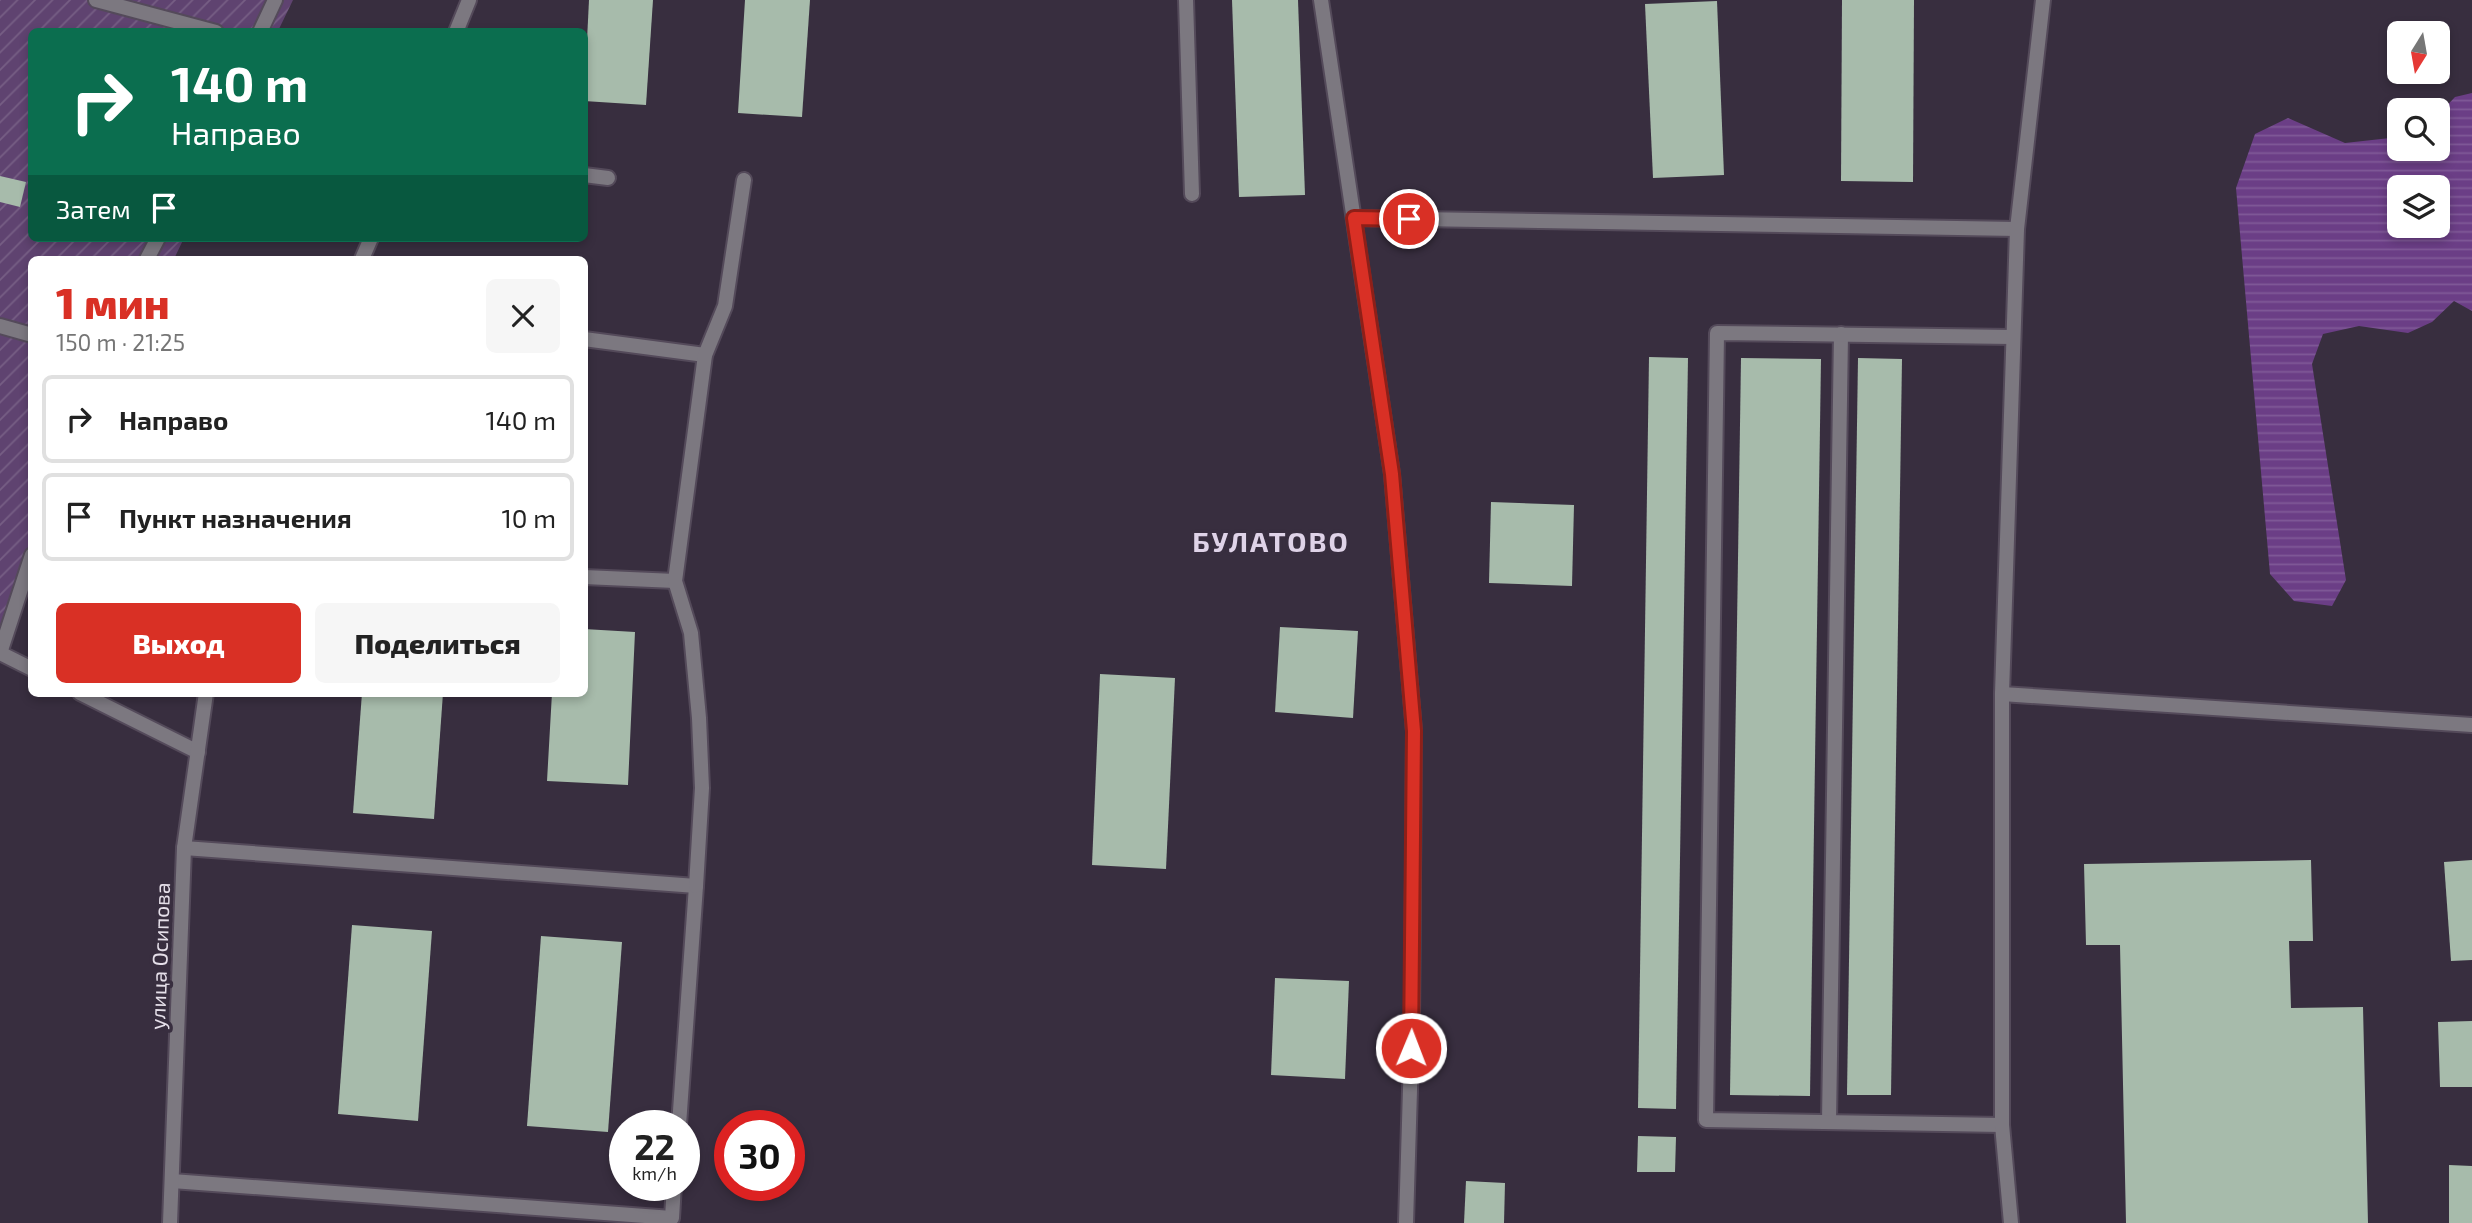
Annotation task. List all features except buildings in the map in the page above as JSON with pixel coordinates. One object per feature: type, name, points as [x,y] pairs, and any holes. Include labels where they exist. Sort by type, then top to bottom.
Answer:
[{"type":"street","points":[[96,0],[201,28]]},
{"type":"street","points":[[262,28],[275,0]]},
{"type":"street","points":[[458,28],[469,0]]},
{"type":"street","points":[[1186,0],[1192,194]]},
{"type":"street","points":[[1321,0],[1392,474],[1414,731],[1412,1023],[1406,1223]]},
{"type":"street","points":[[2011,1223],[2002,1125],[2002,694],[2017,229],[2043,0]]},
{"type":"street","points":[[588,176],[608,178]]},
{"type":"street","points":[[680,1110],[702,788],[691,633],[675,580],[705,355],[725,306],[744,180]]},
{"type":"street","points":[[1354,218],[2017,229]]},
{"type":"street","points":[[0,326],[28,334]]},
{"type":"street","points":[[2002,1125],[1706,1120],[1717,333],[2012,337]]},
{"type":"street","points":[[1829,1122],[1841,334]]},
{"type":"street","points":[[588,340],[705,355]]},
{"type":"street","points":[[28,567],[0,653],[28,667]]},
{"type":"street","points":[[588,577],[675,580]]},
{"type":"street","points":[[2002,694],[2472,724]]},
{"type":"street","points":[[88,697],[198,752]]},
{"type":"street","name":"улица Осипова","points":[[170,1223],[184,848],[205,697]]},
{"type":"street","points":[[184,848],[696,886]]},
{"type":"street","points":[[172,1181],[676,1220],[675,1201]]},
{"type":"shaded area","points":[[0,0],[293,0],[279,28],[28,28],[28,242],[182,242],[175,256],[28,256],[28,579],[0,656]]},
{"type":"shaded area","points":[[2472,93],[2472,311],[2454,301],[2432,322],[2408,333],[2359,326],[2323,334],[2312,364],[2346,580],[2332,606],[2294,601],[2270,574],[2236,188],[2255,134],[2288,118],[2345,143],[2387,138],[2387,161],[2450,161],[2450,102],[2455,97]]},
{"type":"district","name":"БУЛАТОВО","points":[[1271,541]]},
{"type":"route","points":[[1409,219],[1354,218],[1392,474],[1414,731],[1411,1048]]}]
